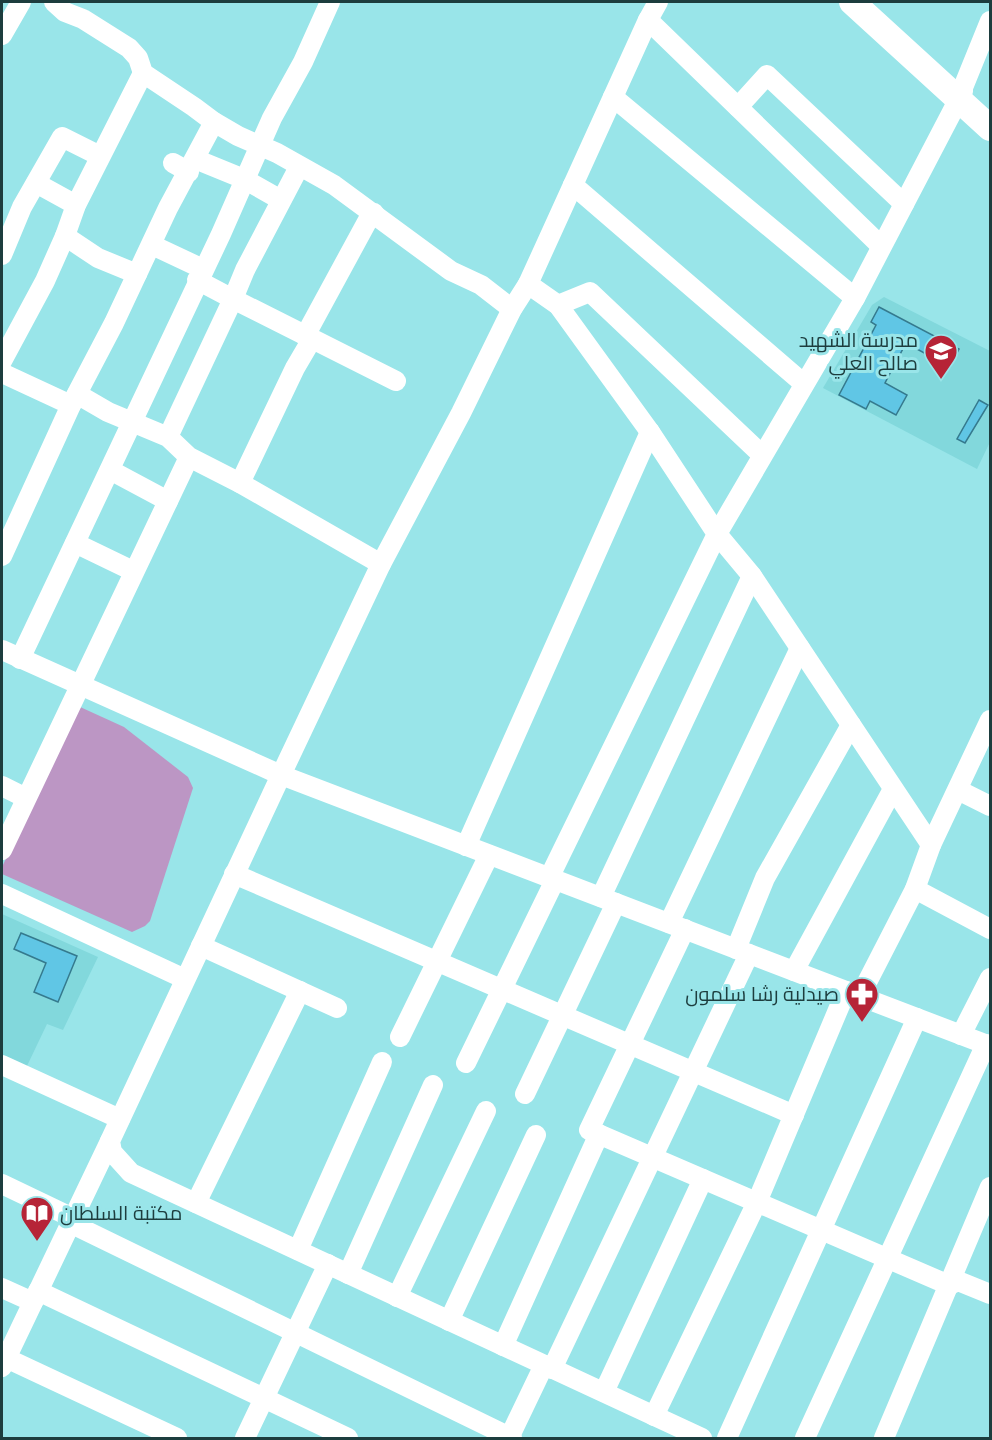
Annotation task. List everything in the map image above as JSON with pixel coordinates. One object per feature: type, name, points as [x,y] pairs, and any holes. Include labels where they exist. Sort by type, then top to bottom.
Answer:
[{"type":"main road","points":[[852,2],[990,116]]},
{"type":"main road","points":[[870,2],[961,93],[990,128]]},
{"type":"street","points":[[2,35],[21,2]]},
{"type":"street","points":[[54,2],[65,12],[84,19],[129,48],[138,58],[143,73],[214,122],[238,136],[277,153],[333,185],[452,271],[481,285],[512,309]]},
{"type":"street","points":[[20,658],[200,274],[221,234],[272,118],[303,62],[330,2]]},
{"type":"street","points":[[177,1438],[4,1363],[381,564],[456,423],[512,309],[528,284],[658,2]]},
{"type":"street","points":[[648,20],[881,246]]},
{"type":"street","points":[[466,1063],[717,534],[803,383],[855,298],[961,93],[990,21]]},
{"type":"street","points":[[2,361],[45,281],[99,156],[143,73]]},
{"type":"street","points":[[738,107],[767,75],[904,204]]},
{"type":"street","points":[[613,97],[855,298]]},
{"type":"street","points":[[2,556],[74,400],[152,245],[186,165],[214,122]]},
{"type":"street","points":[[2,255],[22,207],[62,136],[99,156]]},
{"type":"street","points":[[186,165],[244,179],[281,200]]},
{"type":"street","points":[[168,437],[245,270],[299,166]]},
{"type":"street","points":[[36,183],[76,205]]},
{"type":"street","points":[[573,185],[803,383]]},
{"type":"street","points":[[240,483],[308,337],[368,220],[374,213]]},
{"type":"street","points":[[65,236],[98,258],[137,274]]},
{"type":"street","points":[[152,245],[200,274],[232,299],[396,381]]},
{"type":"street","points":[[528,284],[558,305],[650,432],[717,534],[752,576],[931,845]]},
{"type":"street","points":[[558,305],[590,292],[762,454]]},
{"type":"street","points":[[2,373],[168,437],[189,457],[240,483],[381,564]]},
{"type":"street","points":[[466,846],[650,432]]},
{"type":"street","points":[[2,850],[189,457]]},
{"type":"street","points":[[110,470],[168,501]]},
{"type":"street","points":[[75,543],[133,571]]},
{"type":"street","points":[[525,1094],[562,1015],[608,900],[752,576]]},
{"type":"street","points":[[800,648],[677,926],[630,1044],[590,1130],[949,1285],[958,1281],[990,1294]]},
{"type":"street","points":[[2,650],[281,775],[988,1045],[805,1438]]},
{"type":"street","points":[[654,1416],[757,1202],[794,1115],[853,994],[915,889],[931,845],[990,720]]},
{"type":"street","points":[[2,1184],[295,1333],[510,1438],[548,1367],[694,1072],[742,952],[765,878],[851,725]]},
{"type":"street","points":[[2,786],[26,798]]},
{"type":"street","points":[[794,971],[893,789]]},
{"type":"street","points":[[958,790],[990,806]]},
{"type":"street","points":[[400,1037],[489,855]]},
{"type":"street","points":[[234,874],[794,1115]]},
{"type":"street","points":[[915,889],[990,928]]},
{"type":"street","points":[[2,894],[185,979]]},
{"type":"street","points":[[201,946],[337,1008]]},
{"type":"street","points":[[961,1035],[990,978]]},
{"type":"street","points":[[196,1203],[300,991]]},
{"type":"street","points":[[727,1438],[917,1018]]},
{"type":"street","points":[[298,1250],[382,1062]]},
{"type":"street","points":[[2,1065],[120,1119]]},
{"type":"street","points":[[348,1274],[433,1085]]},
{"type":"street","points":[[397,1297],[486,1111]]},
{"type":"street","points":[[503,1346],[599,1134]]},
{"type":"street","points":[[449,1321],[536,1135]]},
{"type":"street","points":[[110,1141],[112,1152],[131,1173],[702,1438]]},
{"type":"street","points":[[603,1392],[703,1179]]},
{"type":"street","points":[[884,1438],[990,1187]]},
{"type":"street","points":[[245,1438],[328,1264]]},
{"type":"street","points":[[2,1288],[35,1297],[264,1398],[348,1438]]},
{"type":"shaded area","points":[[884,297],[990,351],[990,442],[977,469],[823,388],[872,305]]},
{"type":"shaded area","points":[[78,706],[124,727],[188,777],[193,788],[150,921],[132,932],[2,874],[2,867]]},
{"type":"shaded area","points":[[2,914],[98,957],[63,1030],[47,1024],[26,1068],[2,1057]]},
{"type":"building","points":[[879,307],[959,349],[950,367],[906,343],[885,383],[907,395],[896,415],[870,401],[866,409],[839,395],[876,325],[871,322]]},
{"type":"building","points":[[979,400],[988,405],[965,443],[957,439]]},
{"type":"building","points":[[21,933],[77,956],[58,1002],[34,992],[46,963],[14,949]]},
{"type":"place","name":"مدرسة الشهيد صالح العلي","points":[[941,380]]},
{"type":"place","name":"صيدلية رشا سلمون","points":[[862,1023]]},
{"type":"place","name":"مكتبة السلطان","points":[[37,1242]]}]
